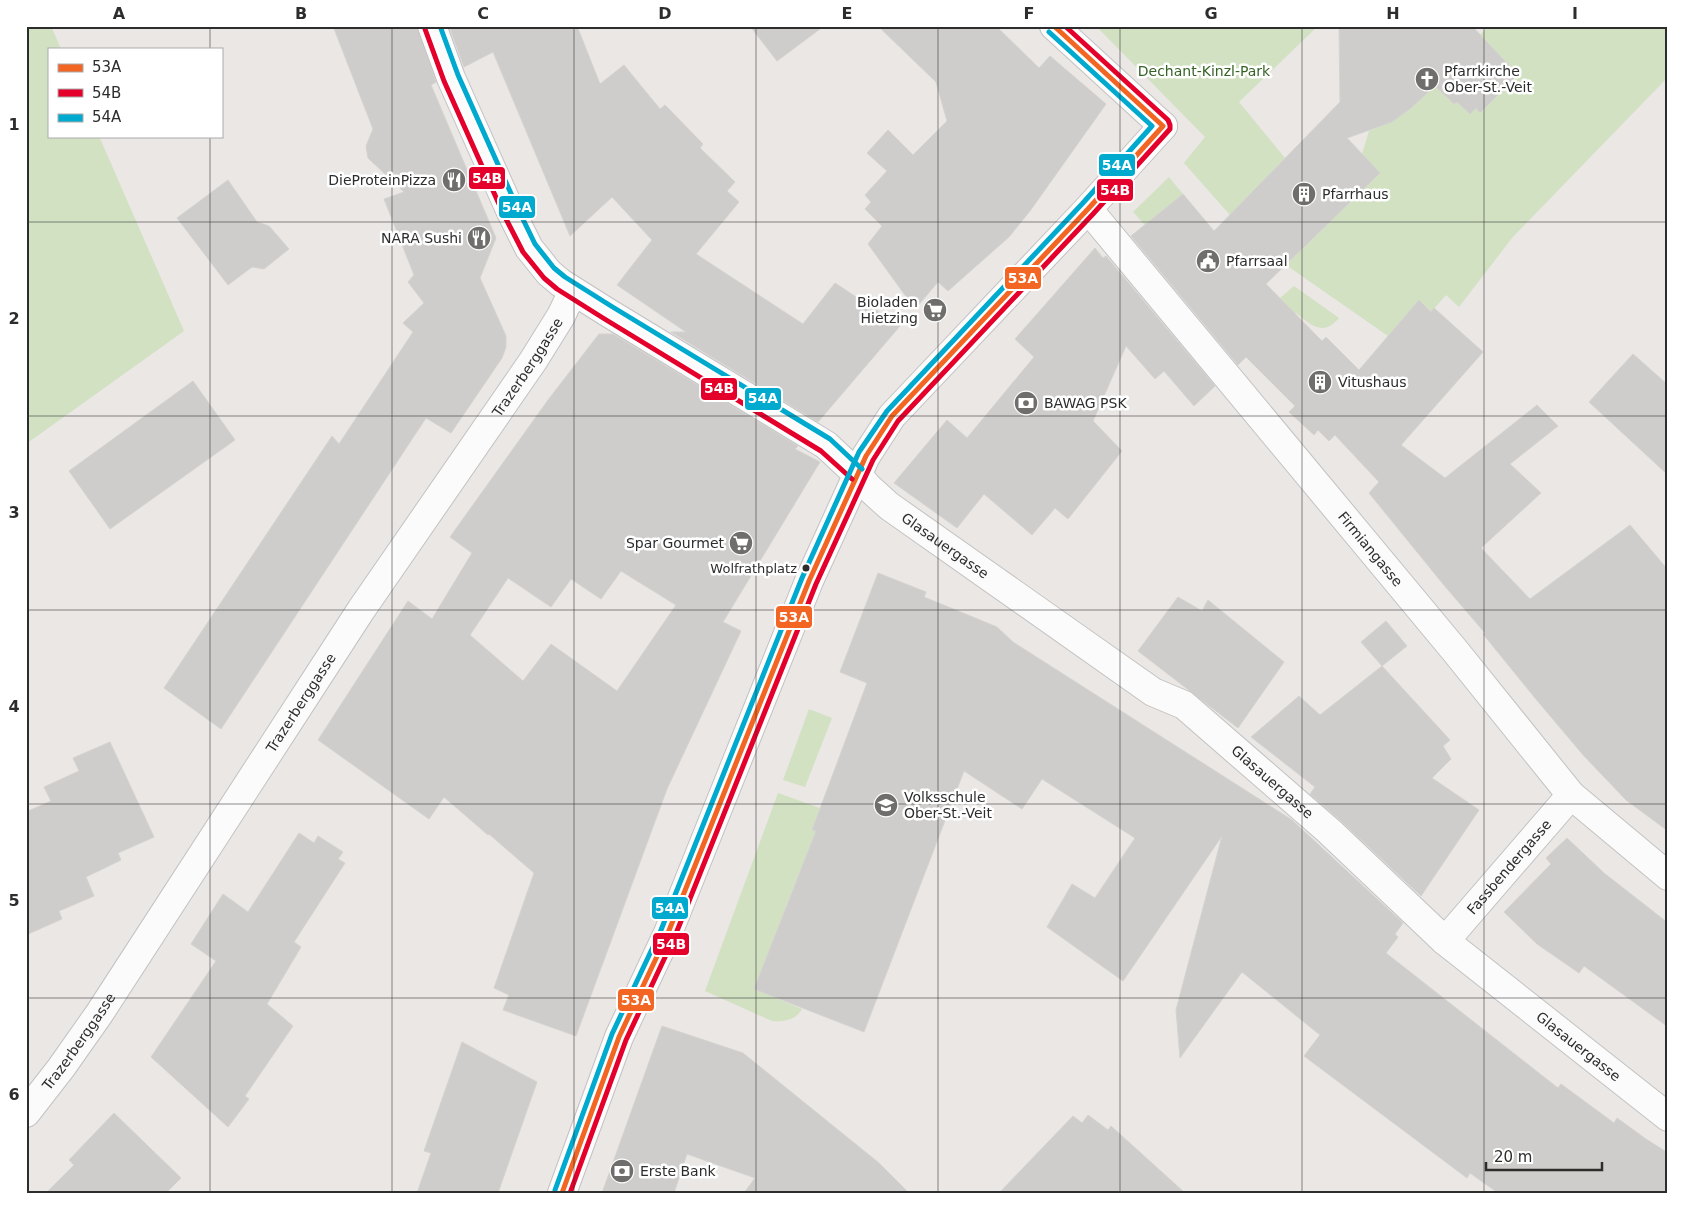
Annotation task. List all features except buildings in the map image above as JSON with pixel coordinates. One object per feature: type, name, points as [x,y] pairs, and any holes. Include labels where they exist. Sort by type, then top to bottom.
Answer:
[{"type":"street","name":"Glasauergasse","points":[[432,26],[451,78],[520,231],[548,273],[573,291],[826,445],[889,506],[1152,692],[1184,705],[1329,831],[1446,941],[1668,1116]]},
{"type":"street","points":[[562,1193],[619,1037],[668,933],[809,581],[857,474],[870,450],[892,416],[1088,209],[1163,126],[1060,32]]},
{"type":"street","name":"Firmiangasse","points":[[1088,209],[1456,652],[1571,795],[1668,876]]},
{"type":"street","name":"Trazerberggasse","points":[[26,1113],[62,1068],[110,998],[366,602],[533,361],[561,316],[573,291]]},
{"type":"street","name":"Fassbendergasse","points":[[1446,941],[1571,795]]},
{"type":"green space","points":[[26,26],[51,26],[61,48],[48,48],[48,138],[100,138],[184,331],[26,444]]},
{"type":"green space","name":"Dechant-Kinzl-Park","points":[[1096,26],[1318,26],[1239,102],[1285,158],[1230,215],[1184,163],[1205,137]]},
{"type":"green space","points":[[1489,26],[1668,26],[1668,77],[1512,238],[1459,307],[1446,295],[1431,312],[1419,301],[1388,336],[1286,265],[1379,173],[1362,154],[1369,131],[1392,122],[1435,86],[1454,104],[1457,102],[1470,114],[1476,108],[1480,113],[1518,75],[1480,35]]},
{"type":"green space","points":[[1169,177],[1183,194],[1145,225],[1133,212]]},
{"type":"green space","points":[[1294,286],[1339,318],[1328,327],[1322,328],[1312,325],[1296,313],[1254,352],[1258,317]]},
{"type":"green space","points":[[809,709],[832,718],[805,787],[783,780]]},
{"type":"green space","points":[[778,793],[820,808],[812,830],[821,833],[796,881],[754,989],[802,1009],[796,1016],[785,1021],[772,1021],[705,991]]},
{"type":"transit line","name":"54A","points":[[440,26],[458,75],[517,207],[535,244],[554,268],[611,306],[830,439],[862,469]]},
{"type":"transit line","name":"53A","points":[[1054,26],[1163,126]]},
{"type":"transit line","name":"54B","points":[[570,1193],[626,1040],[675,936],[816,584],[873,460],[898,421],[1093,214],[1170,129],[1168,120],[1065,26]]},
{"type":"transit line","name":"54B","points":[[425,29],[444,81],[503,213],[523,252],[544,278],[557,289],[603,318],[821,451],[852,479]]},
{"type":"transit line","name":"54A","points":[[555,1190],[612,1034],[661,930],[802,578],[859,452],[887,411],[1082,204],[1152,126],[1049,32]]},
{"type":"transit line","name":"53A","points":[[562,1193],[619,1037],[668,933],[809,581],[866,456],[892,416],[1088,209],[1163,126]]},
{"type":"place","name":"Pfarrkirche Ober-St.-Veit","points":[[1427,79]]},
{"type":"place","name":"DieProteinPizza","points":[[454,180]]},
{"type":"place","name":"Pfarrhaus","points":[[1304,194]]},
{"type":"place","name":"NARA Sushi","points":[[479,238]]},
{"type":"place","name":"Pfarrsaal","points":[[1208,261]]},
{"type":"place","name":"Bioladen Hietzing","points":[[935,310]]},
{"type":"place","name":"Vitushaus","points":[[1320,382]]},
{"type":"place","name":"BAWAG PSK","points":[[1026,403]]},
{"type":"place","name":"Spar Gourmet","points":[[741,543]]},
{"type":"place","name":"Wolfrathplatz","points":[[806,568]]},
{"type":"place","name":"Volksschule Ober-St.-Veit","points":[[886,805]]},
{"type":"place","name":"Erste Bank","points":[[622,1171]]}]
